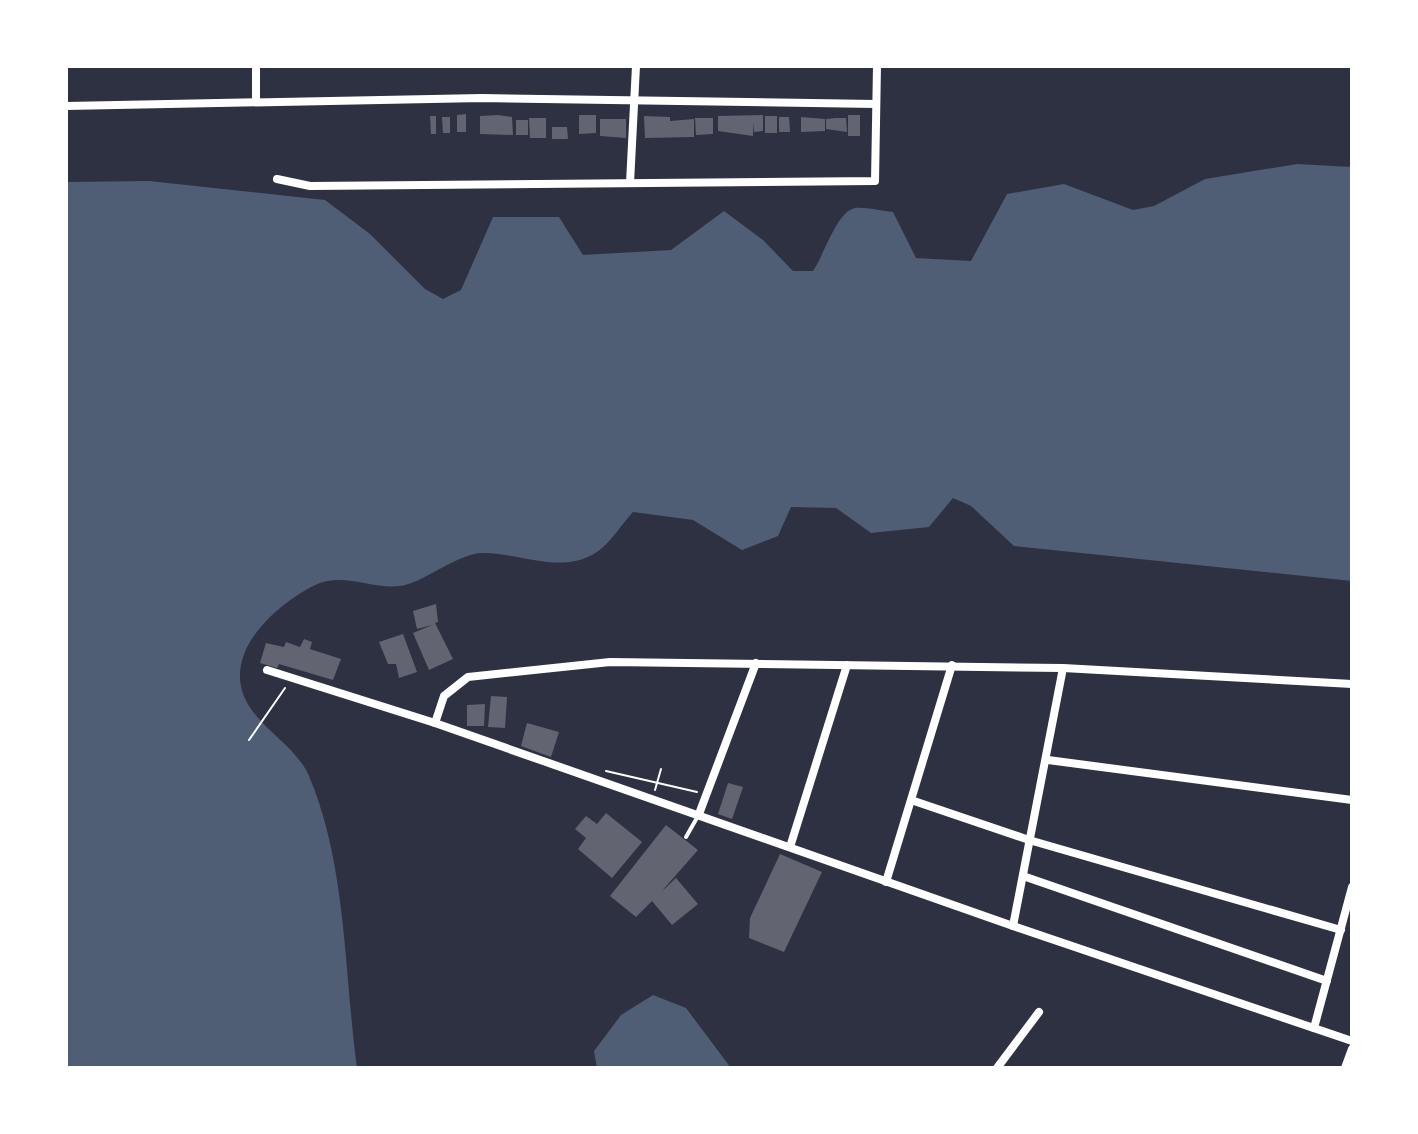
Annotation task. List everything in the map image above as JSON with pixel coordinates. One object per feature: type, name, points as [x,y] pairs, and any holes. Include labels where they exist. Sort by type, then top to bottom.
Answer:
[{"type":"street","points":[[256,66],[256,100]]},
{"type":"street","points":[[630,183],[636,66]]},
{"type":"street","points":[[277,179],[310,186],[875,181],[877,66]]},
{"type":"street","points":[[66,106],[256,100],[634,99],[876,104]]},
{"type":"street","points":[[435,723],[444,696],[468,677],[610,662],[1063,668],[1352,684]]},
{"type":"street","points":[[699,814],[756,663]]},
{"type":"street","points":[[790,847],[847,665]]},
{"type":"street","points":[[886,882],[952,665]]},
{"type":"street","points":[[1013,926],[1048,760],[1063,668]]},
{"type":"street","points":[[267,670],[435,723],[886,882],[1352,1041]]},
{"type":"street","points":[[1048,760],[1352,800]]},
{"type":"street","points":[[911,800],[1029,840],[1341,930]]},
{"type":"street","points":[[1023,876],[1327,981]]},
{"type":"street","points":[[1314,1028],[1352,887]]},
{"type":"street","points":[[997,1068],[1039,1012]]},
{"type":"street","points":[[1345,1068],[1352,1049]]},
{"type":"lane","points":[[686,837],[699,814]]},
{"type":"path","points":[[249,740],[282,692]]},
{"type":"path","points":[[654,795],[661,769]]},
{"type":"path","points":[[603,770],[700,793]]},
{"type":"water","points":[[1297,164],[1352,167],[1352,581],[1014,546],[971,506],[953,498],[929,527],[871,533],[836,508],[791,507],[778,536],[742,550],[693,520],[633,512],[601,549],[573,561],[544,562],[483,553],[465,557],[405,585],[386,586],[347,580],[320,583],[290,600],[259,629],[245,652],[240,679],[250,707],[302,763],[321,810],[337,883],[357,1068],[66,1068],[66,182],[149,181],[325,200],[370,234],[425,289],[443,299],[461,290],[493,217],[559,217],[583,255],[671,250],[724,211],[763,240],[793,271],[813,271],[842,217],[855,208],[864,208],[893,212],[916,258],[971,261],[1007,194],[1064,184],[1133,210],[1154,206],[1205,179]]},
{"type":"water","points":[[653,995],[686,1008],[731,1068],[597,1068],[594,1051],[621,1015]]},
{"type":"building","points":[[466,114],[466,132],[457,132],[457,115]]},
{"type":"building","points":[[579,115],[596,115],[596,133],[579,134]]},
{"type":"building","points":[[763,115],[763,131],[754,132],[753,123],[753,136],[718,131],[718,116]]},
{"type":"building","points":[[848,115],[860,115],[860,136],[848,136]]},
{"type":"building","points":[[430,116],[436,116],[436,134],[431,134]]},
{"type":"building","points":[[480,116],[512,117],[513,135],[480,134]]},
{"type":"building","points":[[644,116],[670,117],[670,121],[694,119],[694,137],[645,138]]},
{"type":"building","points":[[765,116],[777,116],[777,133],[765,133]]},
{"type":"building","points":[[442,117],[450,117],[450,133],[443,133]]},
{"type":"building","points":[[779,117],[789,117],[790,132],[779,132]]},
{"type":"building","points":[[801,117],[825,119],[825,131],[801,132]]},
{"type":"building","points":[[529,118],[546,118],[546,138],[530,138]]},
{"type":"building","points":[[695,118],[713,118],[713,134],[696,135]]},
{"type":"building","points":[[846,118],[847,132],[826,129],[826,119]]},
{"type":"building","points":[[600,119],[626,119],[626,138],[600,136]]},
{"type":"building","points":[[516,120],[528,120],[528,135],[516,135]]},
{"type":"building","points":[[552,127],[567,127],[568,139],[552,139]]},
{"type":"building","points":[[436,604],[438,622],[435,623],[453,659],[429,670],[413,633],[432,625],[417,629],[413,611]]},
{"type":"building","points":[[403,634],[417,672],[399,678],[396,664],[388,664],[379,642]]},
{"type":"building","points":[[304,639],[312,642],[310,649],[341,659],[333,680],[279,664],[277,668],[260,663],[266,643],[284,647],[286,642],[300,647]]},
{"type":"building","points":[[491,696],[507,697],[505,728],[488,727]]},
{"type":"building","points":[[485,704],[484,726],[467,726],[467,705]]},
{"type":"building","points":[[527,723],[559,732],[551,757],[521,746]]},
{"type":"building","points":[[728,783],[743,787],[732,819],[718,814]]},
{"type":"building","points":[[606,813],[642,842],[612,878],[578,849],[586,838],[575,829],[586,816],[597,824]]},
{"type":"building","points":[[666,825],[698,850],[661,892],[676,878],[698,904],[672,925],[652,901],[636,917],[610,896]]},
{"type":"building","points":[[780,854],[822,872],[784,952],[749,938],[750,918]]}]
